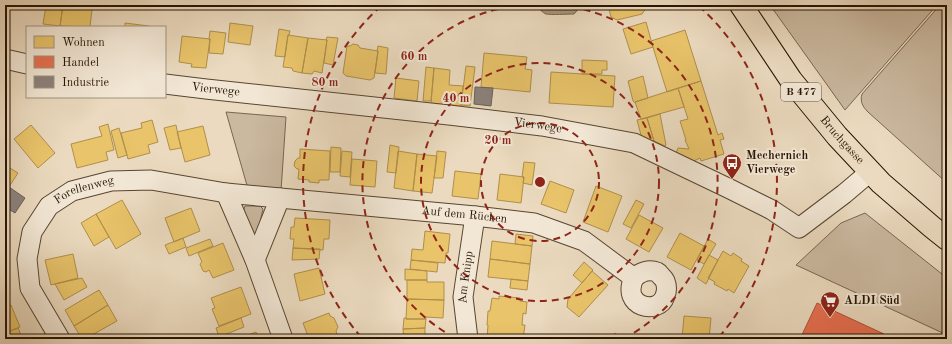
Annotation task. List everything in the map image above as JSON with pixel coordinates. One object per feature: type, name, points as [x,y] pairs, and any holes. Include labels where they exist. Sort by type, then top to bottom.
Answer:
[{"type":"main road","name":"Bruchgasse","points":[[741,5],[791,80],[824,121],[881,183],[947,239]]},
{"type":"street","points":[[5,59],[26,64]]},
{"type":"street","name":"Vierwege","points":[[166,84],[449,114],[534,125],[634,143],[772,210],[799,228],[870,172]]},
{"type":"street","name":"Forellenweg","points":[[60,339],[30,288],[26,259],[32,232],[49,206],[72,191],[111,181],[151,180],[234,194]]},
{"type":"street","points":[[234,194],[255,260],[283,339]]},
{"type":"street","name":"Auf dem Rücken","points":[[234,194],[475,216],[534,223],[584,241],[634,278]]},
{"type":"street","points":[[255,260],[280,198]]},
{"type":"street","name":"Am Knipp","points":[[468,339],[463,298],[475,216]]},
{"type":"shaded area","points":[[537,5],[582,5],[574,14],[548,14],[539,9]]},
{"type":"shaded area","points":[[770,5],[937,5],[845,110]]},
{"type":"shaded area","points":[[940,5],[947,5],[947,183],[868,112],[861,101],[862,94]]},
{"type":"shaded area","points":[[226,112],[286,117],[281,191],[248,189]]},
{"type":"shaded area","points":[[245,206],[260,206],[263,209],[257,235],[253,235],[243,212]]},
{"type":"shaded area","points":[[865,213],[947,278],[947,335],[796,265],[841,223]]},
{"type":"building: Wohnen","points":[[46,5],[63,5],[60,26],[43,24]]},
{"type":"building: Wohnen","points":[[63,5],[92,9],[90,26],[60,26]]},
{"type":"building: Wohnen","points":[[608,5],[645,5],[646,8],[642,14],[617,20],[611,17]]},
{"type":"building: Wohnen","points":[[646,22],[653,47],[631,54],[623,29]]},
{"type":"building: Wohnen","points":[[125,23],[149,26],[125,26]]},
{"type":"building: Wohnen","points":[[230,23],[253,26],[250,45],[228,42]]},
{"type":"building: Wohnen","points":[[279,29],[290,31],[288,35],[285,57],[275,56]]},
{"type":"building: Wohnen","points":[[685,30],[701,81],[667,92],[651,41]]},
{"type":"building: Wohnen","points":[[210,31],[226,33],[223,54],[209,53]]},
{"type":"building: Wohnen","points":[[288,35],[308,38],[302,73],[293,71],[292,68],[283,67]]},
{"type":"building: Wohnen","points":[[182,36],[210,39],[206,68],[191,67],[192,64],[179,62]]},
{"type":"building: Wohnen","points":[[327,37],[338,38],[333,65],[324,63]]},
{"type":"building: Wohnen","points":[[308,38],[327,40],[322,73],[314,71],[312,74],[302,73]]},
{"type":"building: Wohnen","points":[[353,44],[358,45],[360,48],[378,51],[374,78],[370,80],[346,76],[343,73],[347,46]]},
{"type":"building: Wohnen","points":[[378,46],[388,48],[386,74],[375,73]]},
{"type":"building: Wohnen","points":[[484,53],[527,57],[525,69],[532,70],[530,92],[481,87]]},
{"type":"building: Wohnen","points":[[582,60],[607,61],[607,70],[602,70],[602,74],[582,74]]},
{"type":"building: Wohnen","points":[[466,66],[475,67],[470,106],[461,105]]},
{"type":"building: Wohnen","points":[[426,67],[434,68],[431,101],[423,101]]},
{"type":"building: Wohnen","points":[[434,68],[450,70],[449,85],[463,86],[461,106],[431,103]]},
{"type":"building: Wohnen","points":[[551,72],[615,76],[613,107],[549,103]]},
{"type":"building: Wohnen","points":[[643,76],[648,98],[635,103],[633,101],[628,81]]},
{"type":"building: Wohnen","points":[[396,78],[419,81],[417,101],[394,98]]},
{"type":"building: Wohnen","points":[[701,81],[718,135],[722,133],[724,139],[720,140],[724,154],[701,161],[700,158],[692,162],[676,153],[678,148],[689,149],[680,121],[688,119],[678,88]]},
{"type":"building: Wohnen","points":[[678,88],[684,107],[641,119],[635,102]]},
{"type":"building: Wohnen","points":[[660,114],[665,146],[654,141],[647,118]]},
{"type":"building: Wohnen","points":[[647,118],[654,141],[642,139],[637,120]]},
{"type":"building: Wohnen","points":[[152,120],[158,142],[148,145],[150,153],[128,159],[121,133],[142,128],[141,123]]},
{"type":"building: Wohnen","points":[[108,124],[114,150],[106,152],[108,160],[77,168],[71,144],[102,136],[99,127]]},
{"type":"building: Wohnen","points":[[31,125],[55,153],[38,168],[14,139]]},
{"type":"building: Wohnen","points":[[176,125],[181,148],[170,150],[164,128]]},
{"type":"building: Wohnen","points":[[203,126],[210,155],[185,162],[177,132]]},
{"type":"building: Wohnen","points":[[119,128],[127,155],[118,158],[111,131]]},
{"type":"building: Wohnen","points":[[390,145],[399,147],[396,173],[387,172]]},
{"type":"building: Wohnen","points":[[331,147],[341,148],[340,172],[330,172]]},
{"type":"building: Wohnen","points":[[300,149],[330,151],[329,180],[319,180],[319,183],[298,179],[299,169],[294,166],[295,161],[300,158]]},
{"type":"building: Wohnen","points":[[342,151],[352,152],[350,177],[340,176]]},
{"type":"building: Wohnen","points":[[398,151],[417,154],[413,191],[394,188]]},
{"type":"building: Wohnen","points":[[437,151],[446,152],[443,178],[434,178]]},
{"type":"building: Wohnen","points":[[417,154],[437,156],[432,193],[413,191]]},
{"type":"building: Wohnen","points":[[352,159],[377,161],[375,187],[350,185]]},
{"type":"building: Wohnen","points":[[524,162],[535,163],[532,185],[523,183],[524,177],[522,177]]},
{"type":"building: Wohnen","points":[[5,165],[18,173],[5,193]]},
{"type":"building: Wohnen","points":[[455,171],[481,174],[478,199],[452,196]]},
{"type":"building: Wohnen","points":[[500,174],[524,177],[521,203],[497,200]]},
{"type":"building: Wohnen","points":[[550,181],[574,190],[566,213],[541,204]]},
{"type":"building: Wohnen","points":[[596,186],[622,196],[608,232],[583,222]]},
{"type":"building: Wohnen","points":[[122,200],[141,234],[116,249],[96,214]]},
{"type":"building: Wohnen","points":[[636,200],[644,204],[631,228],[623,224]]},
{"type":"building: Wohnen","points":[[191,208],[200,231],[174,242],[165,218]]},
{"type":"building: Wohnen","points":[[96,214],[109,237],[94,246],[81,223]]},
{"type":"building: Wohnen","points":[[639,215],[663,228],[649,252],[626,239]]},
{"type":"building: Wohnen","points":[[295,218],[330,220],[329,239],[324,239],[323,250],[293,248],[294,239],[290,239],[291,227],[294,227]]},
{"type":"building: Wohnen","points":[[425,231],[450,234],[448,253],[446,253],[445,263],[411,260],[412,249],[423,250]]},
{"type":"building: Wohnen","points":[[680,233],[704,246],[691,270],[667,257]]},
{"type":"building: Wohnen","points":[[516,234],[533,236],[532,246],[515,244]]},
{"type":"building: Wohnen","points":[[183,238],[186,247],[169,254],[165,245]]},
{"type":"building: Wohnen","points":[[210,239],[213,246],[189,256],[186,248]]},
{"type":"building: Wohnen","points":[[708,239],[716,244],[704,264],[697,260]]},
{"type":"building: Wohnen","points":[[492,241],[532,246],[530,264],[490,259]]},
{"type":"building: Wohnen","points":[[223,243],[234,270],[213,278],[209,270],[206,272],[203,271],[200,264],[202,262],[198,253]]},
{"type":"building: Wohnen","points":[[293,248],[320,249],[319,259],[292,260]]},
{"type":"building: Wohnen","points":[[723,251],[731,256],[733,253],[749,266],[734,293],[714,284],[715,282],[708,278]]},
{"type":"building: Wohnen","points":[[73,254],[78,278],[51,285],[45,260]]},
{"type":"building: Wohnen","points":[[709,255],[718,260],[706,284],[697,278]]},
{"type":"building: Wohnen","points":[[490,259],[530,264],[528,281],[488,277]]},
{"type":"building: Wohnen","points":[[411,260],[438,263],[437,272],[410,269]]},
{"type":"building: Wohnen","points":[[584,262],[593,270],[582,283],[573,275]]},
{"type":"building: Wohnen","points":[[319,268],[325,294],[300,301],[294,274]]},
{"type":"building: Wohnen","points":[[405,269],[427,271],[427,280],[405,280]]},
{"type":"building: Wohnen","points":[[592,271],[608,285],[579,317],[567,307],[568,299]]},
{"type":"building: Wohnen","points":[[82,278],[87,287],[64,300],[55,284]]},
{"type":"building: Wohnen","points":[[511,279],[528,281],[527,290],[510,288]]},
{"type":"building: Wohnen","points":[[407,280],[444,282],[444,300],[407,299]]},
{"type":"building: Wohnen","points":[[241,287],[251,314],[219,326],[212,309],[215,308],[211,298]]},
{"type":"building: Wohnen","points":[[99,290],[108,305],[74,326],[65,310]]},
{"type":"building: Wohnen","points":[[499,296],[520,298],[520,301],[527,302],[526,314],[523,313],[522,325],[525,325],[523,339],[487,339],[488,311],[490,311],[492,298],[499,299]]},
{"type":"building: Wohnen","points":[[407,299],[444,300],[443,318],[426,317],[426,319],[406,319]]},
{"type":"building: Wohnen","points":[[11,305],[20,327],[5,333],[5,307]]},
{"type":"building: Wohnen","points":[[108,305],[117,321],[85,339],[82,339],[74,326]]},
{"type":"building: Wohnen","points":[[329,313],[330,316],[334,318],[338,327],[336,331],[337,334],[324,339],[309,339],[303,323]]},
{"type":"building: Wohnen","points":[[684,316],[711,318],[709,339],[682,339]]},
{"type":"building: Wohnen","points":[[241,318],[244,327],[219,337],[216,328]]},
{"type":"building: Wohnen","points":[[404,318],[426,319],[425,328],[403,329]]},
{"type":"building: Wohnen","points":[[18,328],[22,337],[17,339],[5,339],[5,333]]},
{"type":"building: Wohnen","points":[[425,328],[425,339],[404,339],[403,329]]},
{"type":"building: Wohnen","points":[[256,332],[259,339],[238,339]]},
{"type":"building: Wohnen","points":[[615,333],[621,338],[629,337],[629,339],[611,339]]},
{"type":"building: Handel","name":"ALDI Süd","points":[[817,303],[884,334],[882,339],[800,339]]},
{"type":"building: Industrie","points":[[475,87],[493,88],[491,106],[474,104]]},
{"type":"building: Industrie","points":[[9,187],[25,198],[15,213],[5,207],[5,193]]},
{"type":"place","name":"Mechernich Vierwege","points":[[732,180]]},
{"type":"place","name":"ALDI Süd","points":[[830,318]]}]
